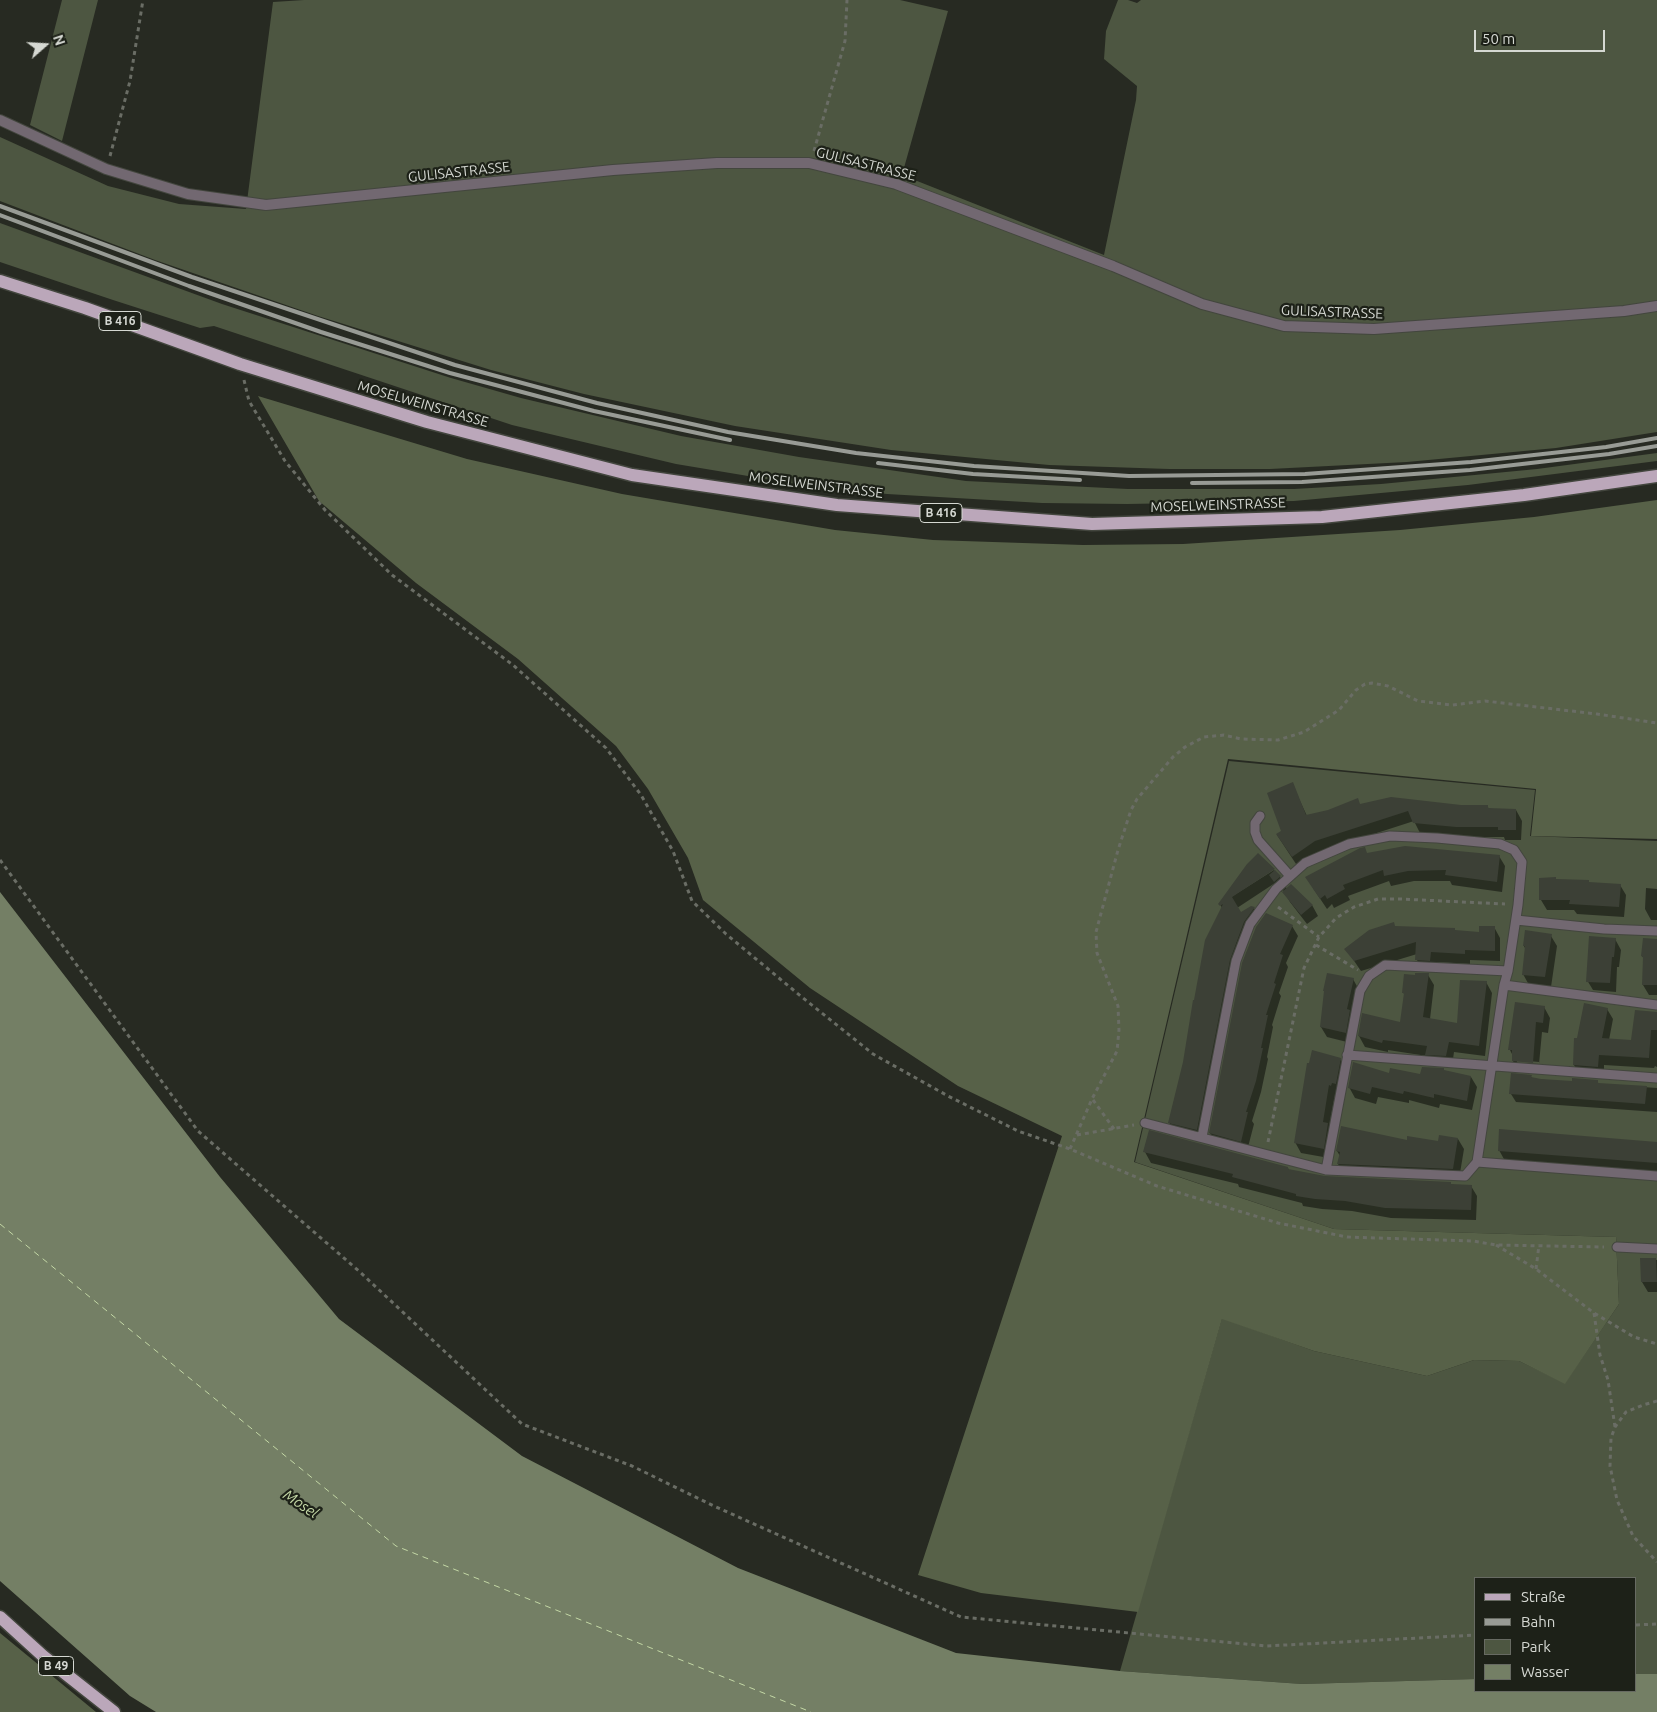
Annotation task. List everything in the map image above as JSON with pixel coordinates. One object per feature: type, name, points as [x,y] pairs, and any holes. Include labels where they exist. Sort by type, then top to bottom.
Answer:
[{"type":"main road","name":"MOSELWEINSTRASSE","points":[[0,280],[85,308],[240,364],[427,422],[632,475],[837,505],[1092,524],[1322,517],[1524,496],[1657,476]]},
{"type":"main road","name":"B 49","points":[[0,1617],[43,1656],[114,1712]]},
{"type":"street","name":"GULISASTRASSE","points":[[0,120],[106,169],[188,194],[266,205],[623,169],[717,163],[809,163],[896,184],[1113,266],[1202,304],[1284,326],[1374,329],[1624,311],[1657,306]]},
{"type":"lane","points":[[1260,816],[1255,823],[1255,832],[1258,840],[1290,876]]},
{"type":"lane","points":[[1145,1123],[1202,1136],[1326,1170],[1464,1176],[1477,1162],[1504,985],[1516,920],[1522,862],[1514,850],[1500,844],[1390,836],[1349,844],[1305,863],[1290,876],[1276,889],[1250,924],[1236,961],[1202,1136]]},
{"type":"lane","points":[[1516,920],[1604,929],[1657,931]]},
{"type":"lane","points":[[1326,1170],[1360,991],[1369,976],[1385,965],[1508,971]]},
{"type":"lane","points":[[1504,985],[1657,1005]]},
{"type":"lane","points":[[1347,1055],[1657,1078]]},
{"type":"lane","points":[[1477,1162],[1657,1176]]},
{"type":"lane","points":[[1617,1247],[1657,1249]]},
{"type":"path","points":[[106,169],[130,81],[143,0]]},
{"type":"path","points":[[809,163],[821,129],[845,41],[847,0]]},
{"type":"path","points":[[240,364],[249,400],[285,461],[325,510],[392,575],[513,665],[606,748],[642,795],[669,843],[692,901],[726,934],[873,1054],[948,1096],[1018,1131],[1070,1149],[1157,1186],[1278,1223],[1346,1237],[1473,1241],[1496,1245],[1617,1247]]},
{"type":"path","points":[[1070,1149],[1092,1099],[1117,1051],[1119,1030],[1118,1006],[1097,953],[1096,932],[1118,850],[1137,798],[1173,757],[1185,747],[1204,737],[1224,735],[1241,739],[1278,740],[1304,732],[1339,710],[1356,690],[1365,684],[1372,683],[1388,686],[1418,701],[1452,705],[1485,701],[1657,723]]},
{"type":"path","points":[[0,860],[198,1131],[360,1272],[522,1424],[632,1466],[714,1506],[961,1617],[1266,1646],[1474,1635]]},
{"type":"path","points":[[1265,1153],[1304,968],[1318,937],[1336,918],[1354,907],[1378,899],[1400,898],[1518,905]]},
{"type":"path","points":[[1268,900],[1318,937]]},
{"type":"path","points":[[1316,945],[1369,976]]},
{"type":"path","points":[[1092,1099],[1114,1129]]},
{"type":"path","points":[[1076,1136],[1145,1123]]},
{"type":"path","points":[[1496,1245],[1536,1269],[1594,1313],[1634,1337],[1657,1344]]},
{"type":"path","points":[[1536,1269],[1539,1245]]},
{"type":"path","points":[[1594,1313],[1600,1355],[1608,1380],[1615,1427]]},
{"type":"path","points":[[1657,1402],[1643,1404],[1626,1412],[1615,1427],[1611,1438],[1610,1466],[1616,1500],[1633,1536],[1657,1562]]},
{"type":"path","points":[[1637,1625],[1657,1624]]},
{"type":"green space","points":[[62,0],[98,0],[62,141],[30,125]]},
{"type":"green space","points":[[304,0],[900,0],[948,11],[902,175],[1104,255],[1136,100],[1137,86],[1104,59],[1106,31],[1118,0],[1128,0],[1137,3],[1141,0],[1657,0],[1657,432],[1556,448],[1407,462],[1270,469],[1169,469],[1049,465],[891,450],[735,426],[584,394],[491,370],[318,316],[155,260],[0,201],[0,137],[108,186],[179,204],[246,209],[273,2]]},
{"type":"green space","points":[[0,223],[222,304],[451,378],[521,398],[681,436],[799,457],[966,481],[1128,489],[1294,489],[1381,484],[1537,469],[1657,453],[1657,461],[1468,485],[1294,501],[1127,504],[1042,503],[887,494],[796,484],[676,464],[512,425],[214,326],[200,328],[113,300],[0,262]]},
{"type":"green space","points":[[1229,761],[1535,790],[1530,836],[1657,841],[1657,1674],[1637,1674],[1637,1577],[1474,1577],[1474,1679],[1302,1684],[1120,1671],[1222,1318],[1314,1351],[1427,1376],[1474,1360],[1519,1361],[1565,1383],[1619,1304],[1616,1237],[1334,1229],[1135,1162]]},
{"type":"shaded area","points":[[258,396],[467,459],[622,494],[835,530],[933,540],[1083,545],[1183,544],[1400,530],[1534,517],[1657,500],[1657,839],[1531,836],[1536,789],[1228,759],[1134,1162],[1334,1229],[1616,1237],[1619,1304],[1565,1384],[1519,1361],[1474,1360],[1427,1376],[1314,1351],[1222,1319],[1138,1612],[981,1593],[918,1575],[1062,1136],[958,1086],[810,988],[703,900],[688,858],[648,789],[616,746],[518,659],[416,583],[319,501]]},
{"type":"shaded area","points":[[0,1633],[96,1712],[0,1712]]},
{"type":"water","name":"Mosel","points":[[0,892],[220,1177],[339,1319],[522,1456],[738,1568],[956,1653],[1120,1671],[1302,1684],[1474,1679],[1474,1692],[1637,1692],[1637,1674],[1657,1674],[1657,1712],[156,1712],[130,1696],[0,1581]]},
{"type":"building","points":[[1293,782],[1306,815],[1328,810],[1358,798],[1360,804],[1391,797],[1461,805],[1488,805],[1488,808],[1516,809],[1516,830],[1498,830],[1498,827],[1456,827],[1413,823],[1408,811],[1315,841],[1292,857],[1276,834],[1281,831],[1267,793]]},
{"type":"building","points":[[1405,846],[1500,855],[1497,882],[1445,875],[1446,870],[1408,871],[1384,876],[1383,870],[1343,885],[1345,889],[1327,899],[1325,895],[1320,899],[1305,877],[1360,848],[1365,847],[1367,853]]},
{"type":"building","points":[[1258,853],[1275,869],[1232,897],[1241,912],[1251,906],[1255,907],[1244,922],[1230,960],[1197,1130],[1168,1123],[1183,1062],[1205,940],[1223,904],[1220,906],[1218,904],[1247,864]]},
{"type":"building","points":[[1275,870],[1281,876],[1274,882],[1269,875]]},
{"type":"building","points":[[1556,877],[1556,879],[1589,880],[1589,882],[1621,884],[1619,907],[1569,904],[1570,900],[1539,900],[1539,878]]},
{"type":"building","points":[[1291,884],[1313,905],[1301,915],[1282,892]]},
{"type":"building","points":[[1266,913],[1293,925],[1280,954],[1283,955],[1266,1015],[1268,1015],[1261,1048],[1263,1048],[1256,1081],[1246,1112],[1248,1112],[1241,1142],[1209,1133],[1242,963],[1256,927]]},
{"type":"building","points":[[1394,922],[1395,926],[1455,928],[1455,930],[1479,932],[1479,926],[1495,926],[1495,951],[1465,950],[1465,954],[1431,952],[1430,961],[1415,960],[1416,942],[1354,961],[1344,949],[1369,930]]},
{"type":"building","points":[[1525,930],[1552,934],[1545,977],[1522,975]]},
{"type":"building","points":[[1589,936],[1616,938],[1610,983],[1586,982]]},
{"type":"building","points":[[1643,938],[1657,939],[1657,985],[1642,985],[1643,957],[1641,956]]},
{"type":"building","points":[[1327,973],[1354,978],[1347,1009],[1350,1010],[1346,1033],[1320,1027],[1323,991]]},
{"type":"building","points":[[1415,973],[1429,973],[1423,1017],[1457,1023],[1460,980],[1487,981],[1479,1046],[1449,1042],[1446,1056],[1425,1055],[1427,1046],[1383,1040],[1382,1043],[1358,1036],[1362,1013],[1400,1022],[1404,993],[1402,993],[1404,974],[1415,975]]},
{"type":"building","points":[[1515,1002],[1545,1006],[1543,1023],[1536,1022],[1533,1063],[1512,1061],[1512,1050],[1508,1050]]},
{"type":"building","points":[[1584,1003],[1608,1008],[1602,1038],[1631,1040],[1635,1010],[1657,1012],[1657,1030],[1651,1030],[1649,1058],[1599,1055],[1598,1067],[1573,1065],[1574,1038],[1577,1038]]},
{"type":"building","points":[[1312,1050],[1341,1058],[1336,1084],[1332,1083],[1331,1086],[1329,1085],[1323,1122],[1328,1123],[1324,1149],[1294,1143],[1307,1063],[1309,1063]]},
{"type":"building","points":[[1353,1062],[1389,1073],[1390,1068],[1420,1074],[1422,1067],[1444,1068],[1444,1070],[1471,1076],[1467,1101],[1434,1094],[1434,1098],[1404,1091],[1403,1094],[1372,1087],[1370,1094],[1348,1088]]},
{"type":"building","points":[[1511,1073],[1532,1075],[1531,1077],[1541,1079],[1572,1081],[1572,1078],[1598,1080],[1598,1083],[1647,1086],[1645,1104],[1509,1094]]},
{"type":"building","points":[[1341,1126],[1407,1140],[1407,1136],[1438,1141],[1439,1135],[1458,1138],[1453,1169],[1337,1164],[1340,1152],[1336,1151]]},
{"type":"building","points":[[1499,1129],[1657,1142],[1657,1163],[1498,1151]]},
{"type":"building","points":[[1149,1130],[1288,1167],[1288,1169],[1325,1176],[1451,1182],[1451,1184],[1472,1185],[1471,1210],[1385,1208],[1345,1201],[1296,1196],[1296,1194],[1232,1177],[1233,1174],[1143,1152]]},
{"type":"building","points":[[1640,1258],[1656,1258],[1657,1282],[1641,1282]]},
{"type":"ferry route","points":[[0,1224],[396,1546],[811,1712]]},
{"type":"railway","points":[[0,206],[192,277],[455,365],[597,403],[728,432],[856,453],[974,466],[1129,476],[1305,474],[1471,462],[1606,447],[1657,438]]},
{"type":"railway","points":[[0,215],[189,286],[321,332],[450,373],[594,411],[730,440]]},
{"type":"railway","points":[[1192,483],[1302,482],[1470,470],[1609,454],[1657,446]]},
{"type":"railway","points":[[878,463],[973,474],[1080,480]]}]
